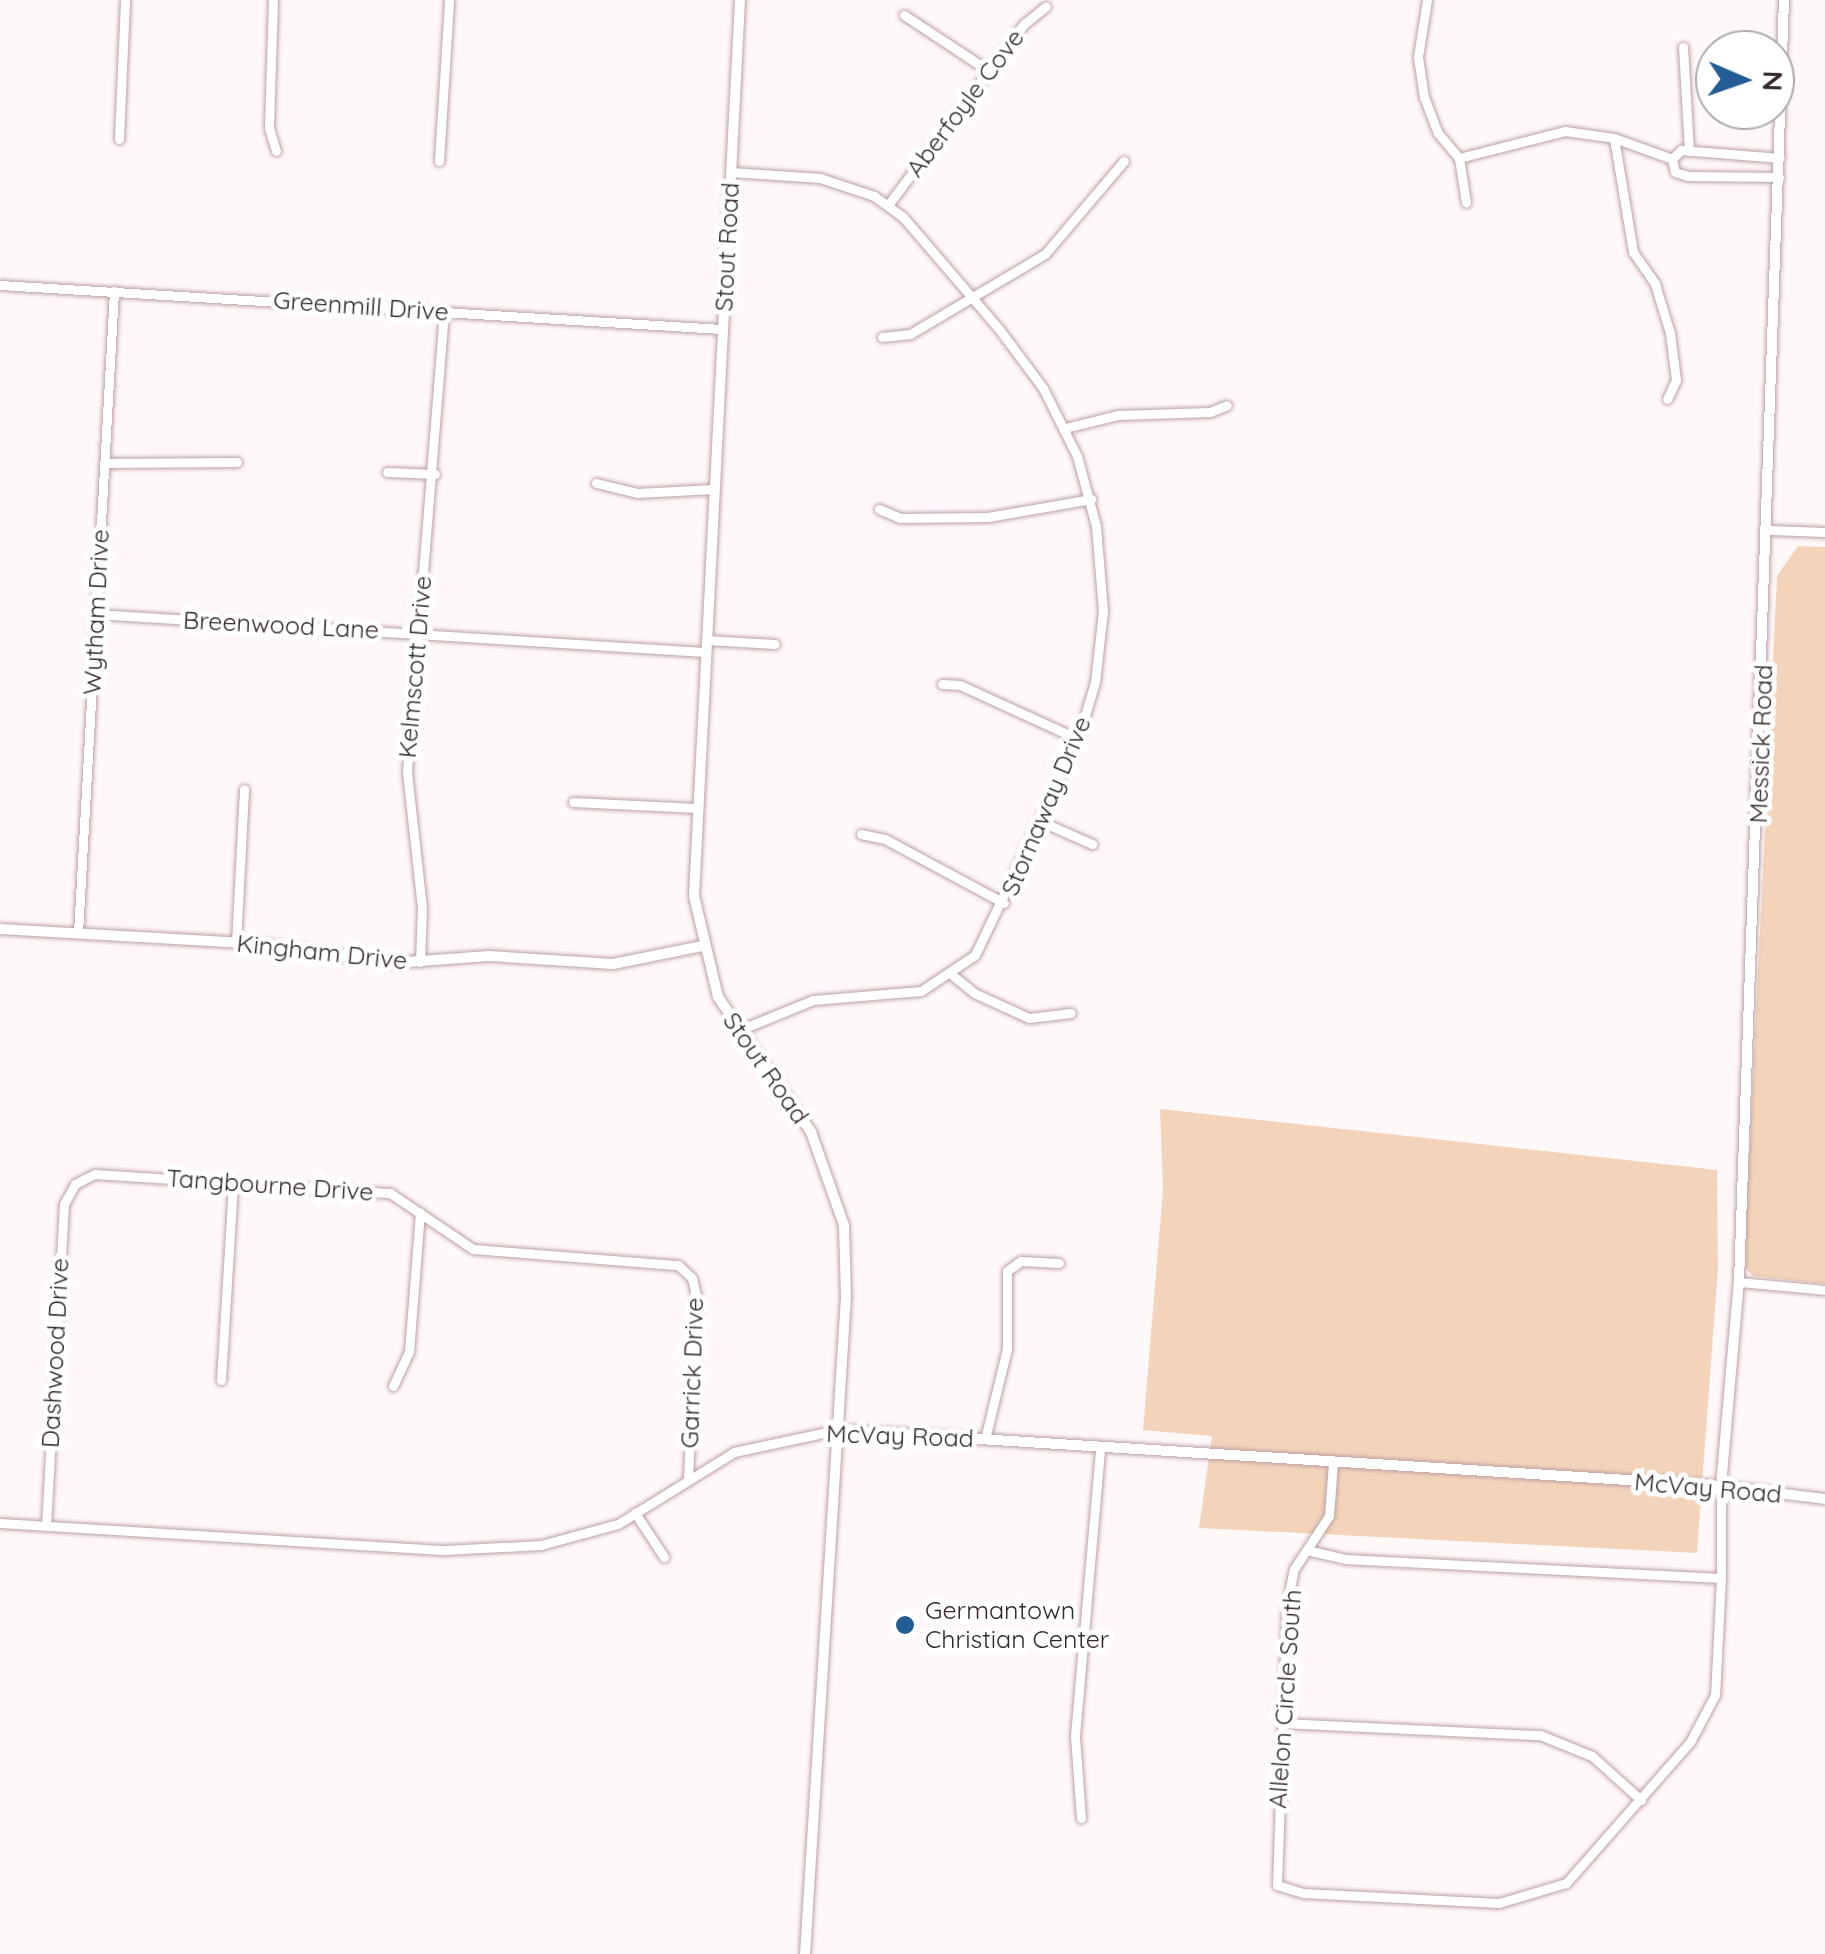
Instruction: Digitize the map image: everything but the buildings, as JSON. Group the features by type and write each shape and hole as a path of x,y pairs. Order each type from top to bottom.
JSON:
{"street":[{"path":"119,138 126,0"},
{"path":"274,0 269,128 276,152"},
{"path":"439,162 449,0"},
{"name":"Stout Road","path":"740,0 694,884 702,946 737,1031 811,1132 839,1202 847,1273 805,1954"},
{"path":"1428,0 1418,57 1424,97 1438,133 1458,158 1466,202"},
{"name":"Messick Road","path":"1721,1486 1739,1282 1770,530 1784,0"},
{"name":"Aberfoyle Cove","path":"888,205 989,71 1046,6"},
{"path":"904,15 989,71"},
{"path":"1683,47 1690,151"},
{"path":"1458,158 1543,132 1614,138 1672,160 1690,151 1780,158"},
{"path":"1614,138 1633,252 1654,284 1670,333 1676,371 1667,399"},
{"path":"1672,160 1675,172 1688,176 1779,177"},
{"path":"882,337 910,334 1066,237 1106,176 1124,161"},
{"name":"Stornaway Drive","path":"731,172 832,180 888,205 1019,353 1065,428 1091,499 1102,630 1078,739 984,943 952,975 902,996 813,1000 737,1031"},
{"name":"Greenmill Drive","path":"0,284 722,329"},
{"name":"Wytham Drive","path":"78,933 114,291"},
{"name":"Kelmscott Drive","path":"420,962 420,893 406,792 414,632 435,474 444,312"},
{"path":"1065,428 1107,416 1210,412 1227,405"},
{"path":"104,463 238,462"},
{"path":"386,472 435,474"},
{"path":"596,483 637,493 714,489"},
{"path":"879,509 900,518 988,517 1091,499"},
{"path":"1770,530 1825,532"},
{"name":"Breenwood Lane","path":"95,614 706,646 775,644"},
{"path":"942,684 960,684 1078,739"},
{"path":"236,943 244,789"},
{"path":"573,802 697,808"},
{"path":"1042,822 1092,844"},
{"path":"861,834 885,839 1004,904"},
{"name":"Kingham Drive","path":"0,929 236,943 341,959 420,962 489,956 613,964 702,946"},
{"path":"952,975 1019,1014 1051,1020 1072,1012"},
{"name":"Tangbourne Drive","path":"75,1184 95,1174 390,1193 476,1250 670,1263 687,1271"},
{"path":"220,1380 233,1183"},
{"name":"Dashwood Drive","path":"46,1526 63,1215 75,1184"},
{"path":"392,1386 409,1352 420,1212"},
{"path":"985,1440 1007,1349 1008,1271 1021,1260 1059,1262"},
{"name":"Garrick Drive","path":"687,1271 696,1298 688,1477"},
{"path":"1739,1282 1825,1290"},
{"name":"McVay Road","path":"0,1523 468,1550 568,1542 635,1513 688,1477 752,1446 836,1430 1721,1486 1825,1499"},
{"path":"1080,1818 1076,1736 1100,1448"},
{"name":"Allelon Circle South","path":"1334,1463 1329,1516 1311,1550 1294,1570 1287,1604 1277,1886 1303,1894 1499,1904 1566,1883 1642,1800"},
{"path":"1282,1723 1540,1735 1568,1741 1642,1800 1697,1732 1715,1695 1721,1486"},
{"path":"635,1513 664,1558"},
{"path":"1311,1550 1345,1559 1721,1578"}],"shaded area":[{"path":"1798,546 1825,547 1825,1284 1753,1276 1744,1266 1777,576"},
{"path":"1160,1109 1717,1170 1718,1267 1697,1553 1199,1528 1212,1436 1143,1430 1163,1190"}],"place":[{"name":"Germantown Christian Center","path":"905,1625"}]}
